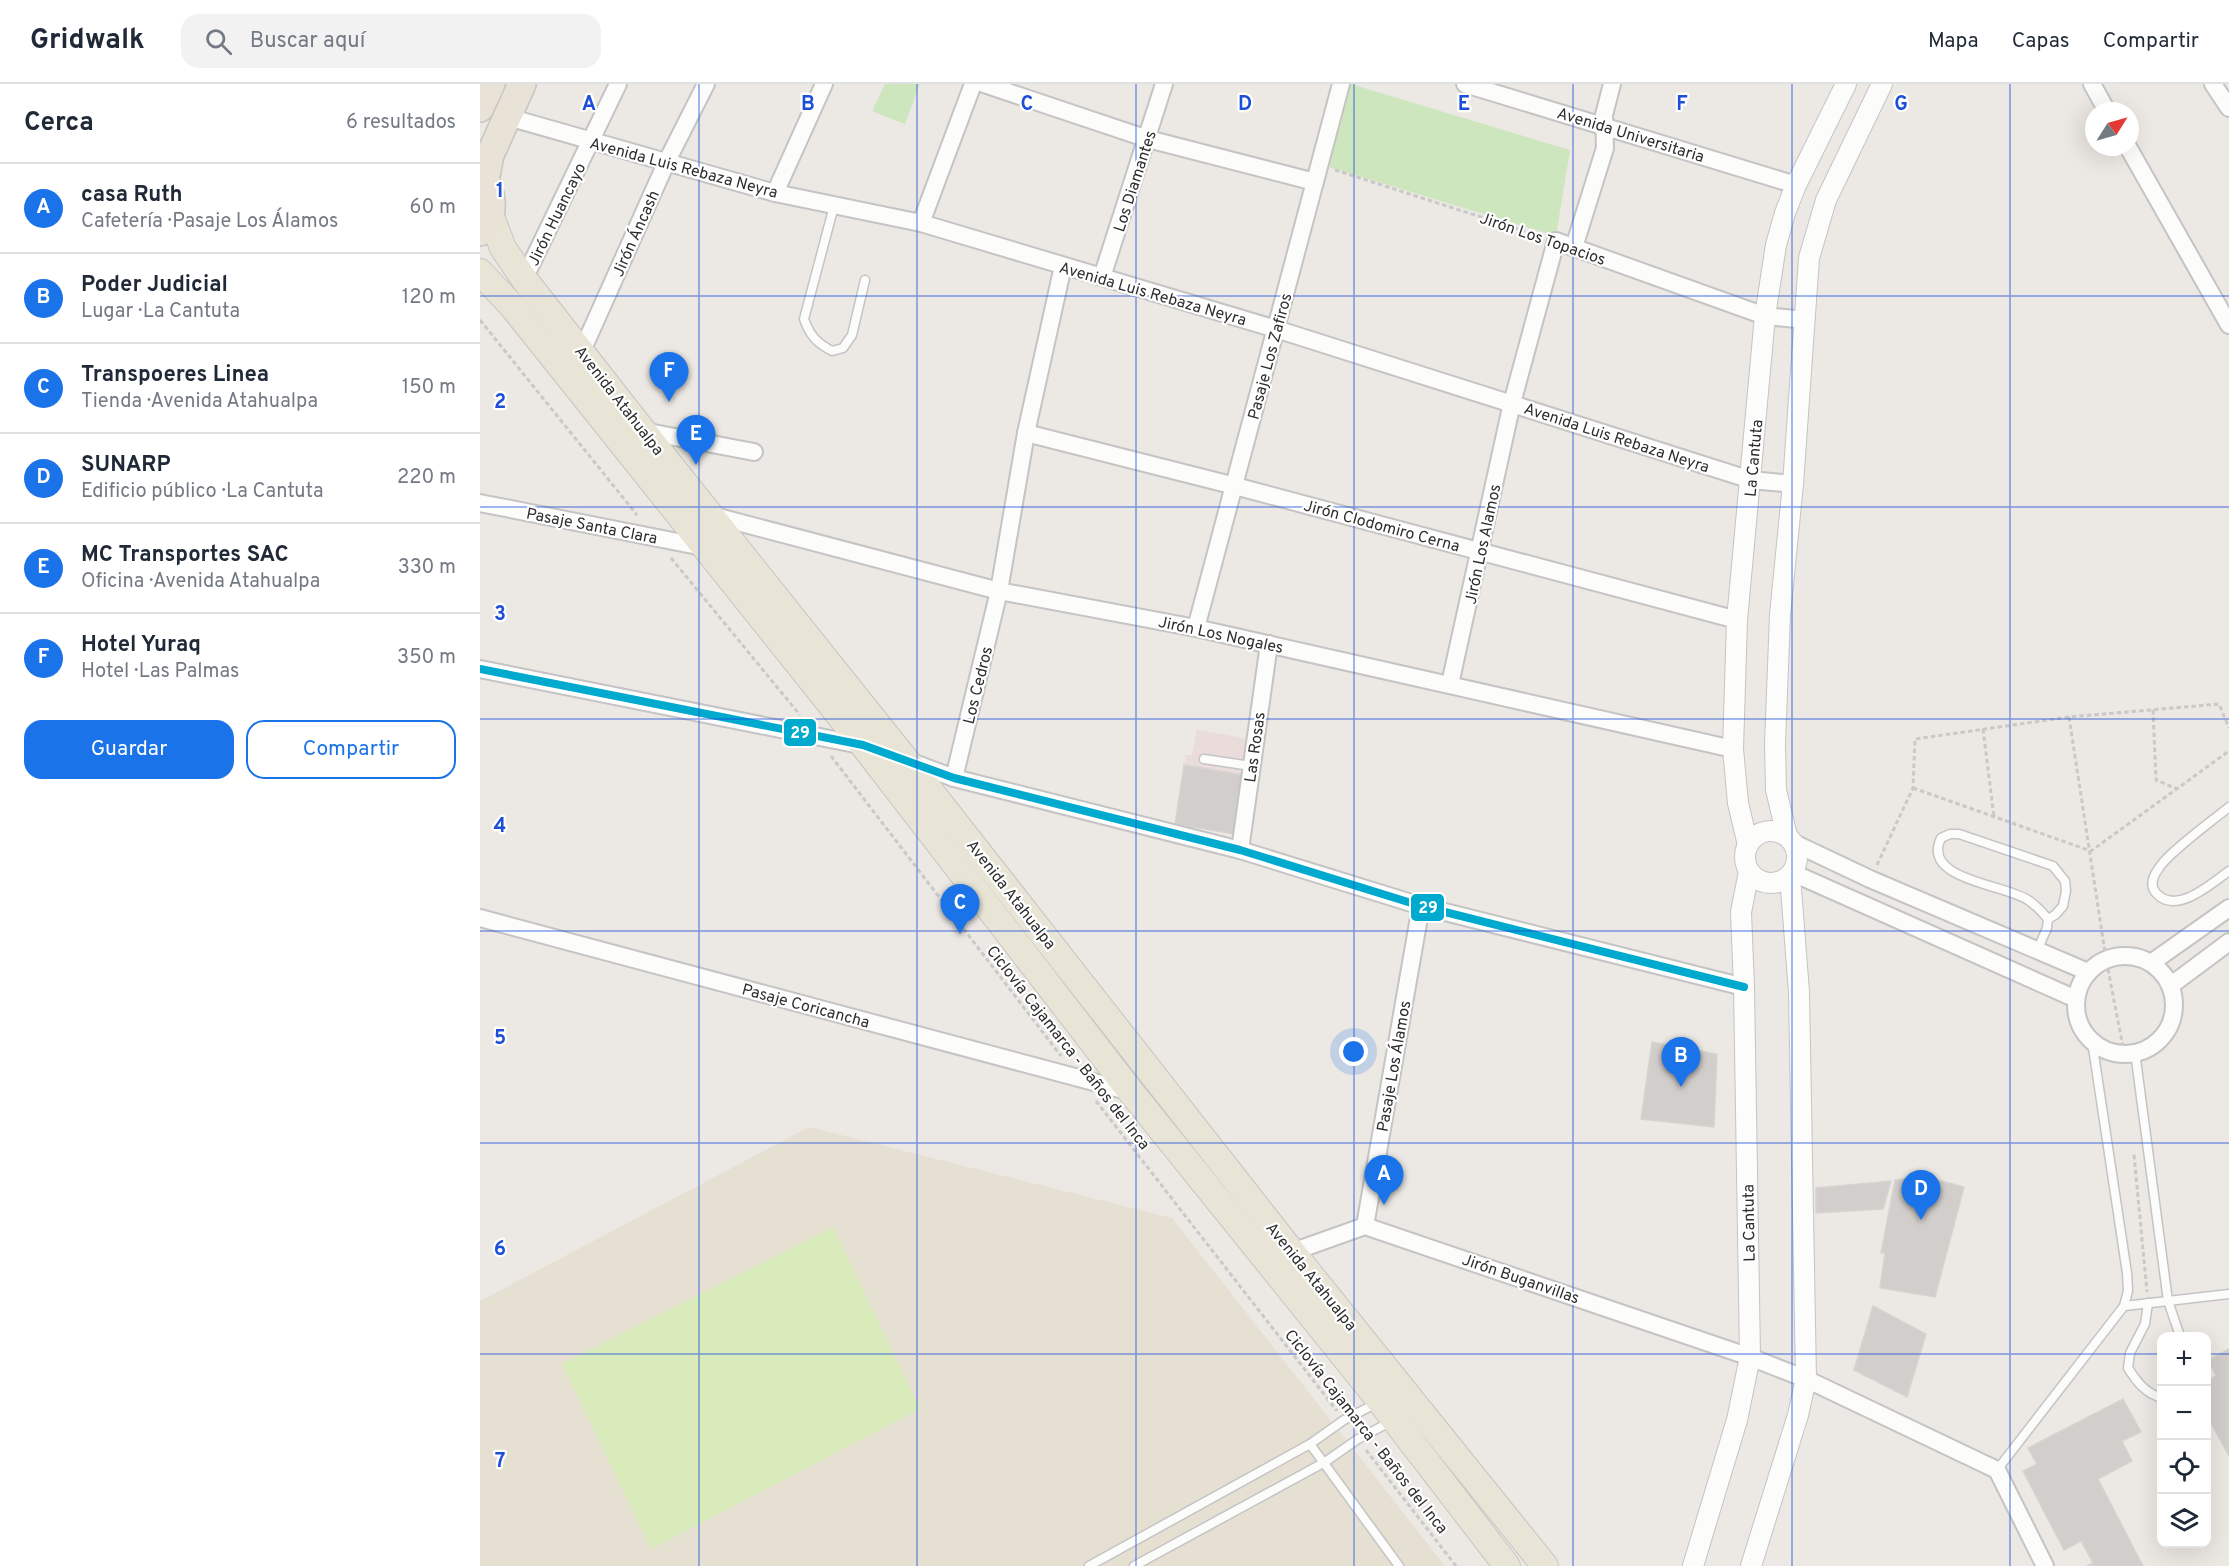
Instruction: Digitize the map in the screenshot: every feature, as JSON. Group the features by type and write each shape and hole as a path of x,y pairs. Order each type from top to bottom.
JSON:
{"highway":[{"path":"480,108 491,84"},
{"path":"485,223 492,203 483,178 489,155 522,84"}],"main road":[{"name":"Avenida Atahualpa","path":"485,223 524,279 643,431 906,760 1292,1252 1400,1405 1507,1566"},
{"name":"Avenida Atahualpa","path":"480,273 513,307 862,745 1131,1092 1400,1405 1545,1566"}],"street":[{"name":"Jirón Huancayo","path":"524,279 618,84"},
{"name":"Jirón Áncash","path":"582,351 667,161 706,84"},
{"path":"775,193 824,84"},
{"path":"921,224 973,84"},
{"path":"984,84 1148,139 1315,182"},
{"name":"Los Diamantes","path":"1102,278 1164,84"},
{"name":"Pasaje Los Zafiros","path":"1196,628 1341,84"},
{"name":"Avenida Universitaria","path":"1465,84 1796,185"},
{"path":"1574,247 1605,148 1604,115 1612,84"},
{"name":"La Cantuta","path":"1694,1566 1737,1420 1750,1357 1741,912 1749,872 1745,854 1748,845 1738,803 1732,749 1737,620 1765,316 1776,245 1785,213 1796,185 1846,84"},
{"path":"1751,1566 1798,1415 1806,1379 1800,992 1791,875 1798,855 1790,840 1776,790 1775,744 1780,615 1793,484 1809,258 1815,231 1826,200 1882,84"},
{"path":"2092,84 2102,102"},
{"path":"2213,84 2229,108"},
{"name":"Avenida Luis Rebaza Neyra","path":"508,117 775,193 921,224 1276,329 1751,480 1793,484"},
{"path":"2133,156 2229,325"},
{"name":"Jirón Los Topacios","path":"1556,241 1765,316 1805,320"},
{"name":"Jirón Los Alamos","path":"1450,684 1512,403 1556,241"},
{"name":"Los Cedros","path":"954,778 999,591 1026,433 1063,266"},
{"path":"643,431 754,452"},
{"name":"Jirón Clodomiro Cerna","path":"1026,433 1235,486 1737,620"},
{"name":"Pasaje Santa Clara","path":"480,503 703,547"},
{"name":"Jirón Los Nogales","path":"711,515 999,591 1196,628 1732,749"},
{"name":"Las Rosas","path":"1240,850 1269,644"},
{"path":"480,669 862,745 954,778 1240,850 1421,906 1744,987"},
{"path":"1748,845 1761,833 1778,832 1870,879 2088,972"},
{"path":"1749,872 1764,883 1773,884 1782,882 1791,875"},
{"path":"1791,875 2076,999"},
{"name":"Pasaje Los Álamos","path":"1365,1226 1421,906"},
{"path":"2151,963 2229,908"},
{"name":"Pasaje Coricancha","path":"480,918 1131,1092"},
{"path":"2170,986 2229,942"},
{"path":"2129,956 2151,963 2165,977 2170,986 2174,1005 2170,1024 2156,1042 2130,1053 2102,1047 2092,1041 2079,1022 2076,999 2078,989 2088,972 2106,959 2129,956"},
{"path":"1292,1252 1365,1226"},
{"name":"Jirón Buganvillas","path":"1365,1226 1750,1357 1806,1379 1997,1470"},
{"path":"1997,1470 2045,1566"}],"lane":[{"path":"834,206 804,319 808,333 817,343 832,351 843,348 852,334 865,280"},
{"path":"1204,759 1251,766"},
{"path":"2229,807 2162,863 2152,880 2153,890 2160,897 2181,900 2195,896 2229,871"},
{"path":"2037,951 2048,920 2063,906 2065,881 2054,866 1959,834 1950,834 1941,838 1937,846 1937,855 1942,865 1953,873 2028,900 2048,920"},
{"path":"1997,1470 2124,1306 2128,1291 2092,1041"},
{"path":"2130,1053 2168,1301 2179,1332"},
{"path":"2124,1306 2229,1294"},
{"path":"2148,1303 2145,1324 2130,1353 2128,1368 2139,1384 2157,1397"},
{"path":"1089,1566 1310,1444 1344,1420 1400,1405"},
{"path":"1134,1566 1325,1462 1400,1405"},
{"path":"1310,1444 1399,1566"}],"path":[{"name":"Jirón Los Topacios","path":"1320,165 1556,241"},
{"name":"Ciclovía Cajamarca - Baños del Inca","path":"480,320 816,736 1344,1420"},
{"path":"1870,879 1913,788 1915,739 2069,717 2219,704 2229,728"},
{"path":"2153,710 2156,780 2177,789"},
{"path":"2069,717 2106,959 2130,1053"},
{"path":"1983,729 1994,817"},
{"path":"2091,851 2229,751"},
{"path":"1913,788 2091,851"},
{"path":"2133,1148 2148,1303"},
{"name":"Ciclovía Cajamarca - Baños del Inca","path":"1358,1439 1456,1566"}],"shaded area":[{"path":"1197,730 1249,739 1234,834 1175,824 1186,755 1192,755"},
{"path":"809,1127 1172,1218 1445,1566 480,1566 480,1301"}],"green space":[{"path":"885,84 920,84 905,124 872,111"},
{"path":"1351,84 1570,150 1556,236 1329,167"},
{"path":"833,1227 920,1409 651,1549 562,1364"}],"building":[{"path":"1184,765 1243,775 1234,834 1175,824"},
{"path":"1652,1042 1717,1054 1714,1127 1641,1119"},
{"path":"1926,1177 1964,1187 1935,1297 1880,1288 1885,1253 1881,1253 1895,1180"},
{"path":"1891,1181 1883,1209 1816,1213 1816,1188"},
{"path":"1873,1306 1926,1334 1907,1397 1854,1370"},
{"path":"2229,1349 2229,1456 2211,1423 2211,1378 2216,1376 2211,1366 2211,1358"},
{"path":"2123,1399 2141,1432 2122,1441 2132,1461 2098,1479 2143,1566 2087,1566 2093,1563 2081,1541 2064,1550 2023,1471 2037,1464 2028,1448"}],"transit line":[{"name":"29","path":"480,669 863,745 954,778 1240,850 1421,906 1744,987"}],"place":[{"name":"Hotel Yuraq","path":"669,402"},
{"name":"MC Transportes SAC","path":"696,465"},
{"name":"Transpoeres Linea","path":"960,934"},
{"name":"Poder Judicial","path":"1681,1087"},
{"name":"casa Ruth","path":"1384,1205"},
{"name":"SUNARP","path":"1921,1220"}]}
